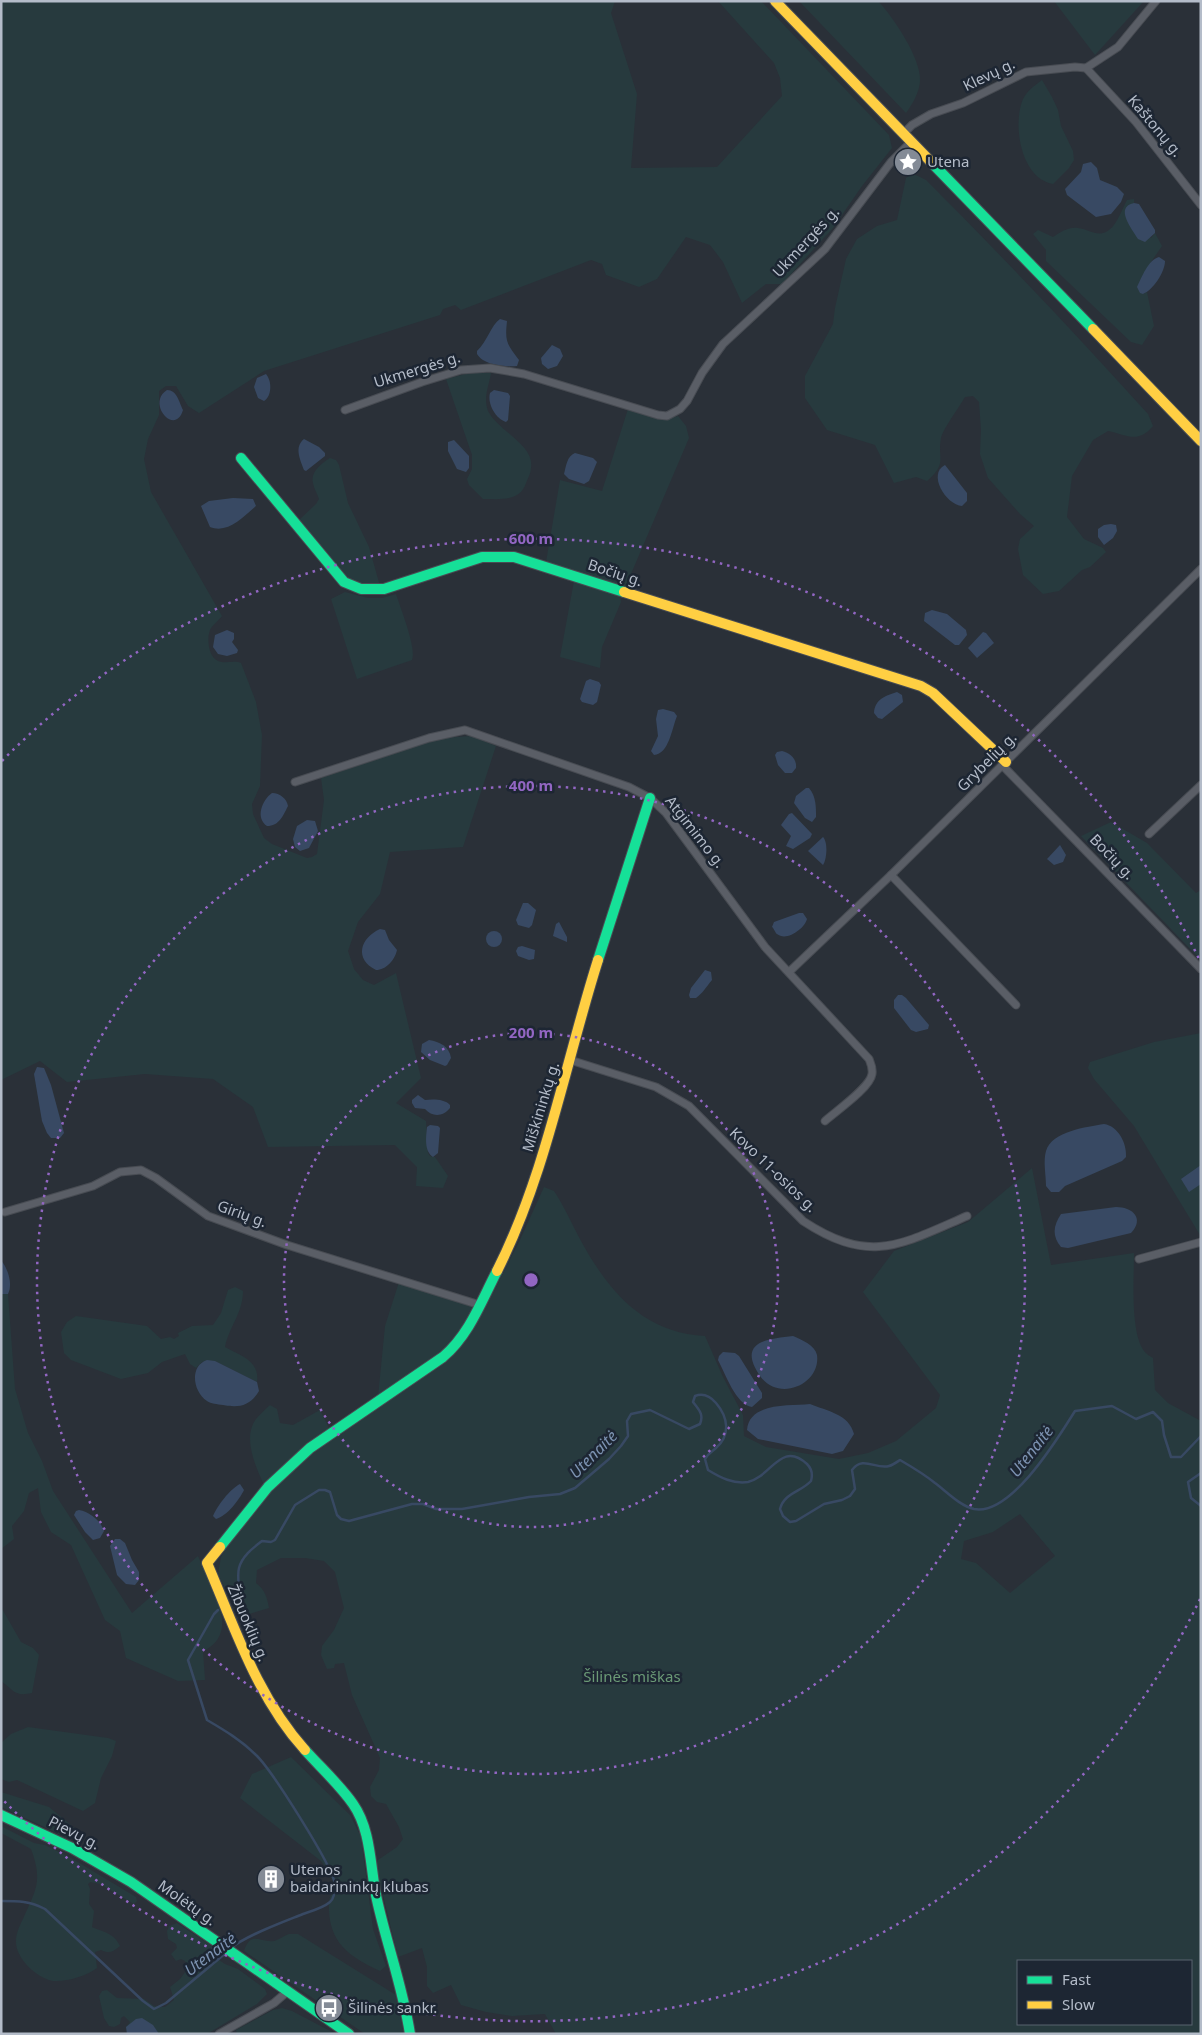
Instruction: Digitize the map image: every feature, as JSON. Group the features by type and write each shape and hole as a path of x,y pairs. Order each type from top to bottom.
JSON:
{"main road":[{"path":"775,1 1201,441"},
{"name":"Bočių g.","path":"241,458 344,582 360,590 379,591 391,588 482,557 514,557 920,686 933,694 1004,764"},
{"name":"Miškininkų g.","path":"480,1305 522,1217 594,974 650,798"},
{"name":"Žibuoklių g.","path":"410,2034 407,2012 377,1900 366,1835 361,1820 354,1805 291,1735 262,1691 207,1563 268,1487 310,1448 397,1390 457,1345 480,1305"},
{"name":"Pievų g.","path":"1,1815 72,1848 132,1882"},
{"name":"Molėtų g.","path":"132,1882 349,2034"}],"street":[{"path":"1086,68 1118,47 1156,1"},
{"name":"Klevų g.","path":"903,134 912,125 931,114 963,102 1026,72 1075,67 1086,68"},
{"name":"Kaštonų g.","path":"1086,68 1136,122 1201,204"},
{"name":"Ukmergės g.","path":"345,410 430,379 461,370 483,368 524,374 658,416 674,414 687,401 702,372 724,344 825,248 891,162 911,142"},
{"name":"Grybelių g.","path":"789,972 891,875 1201,569"},
{"name":"Atgimimo g.","path":"295,782 430,738 465,730 629,787 650,798 666,814 765,947 868,1059 872,1066 872,1075 868,1084 825,1121"},
{"name":"Bočių g.","path":"1004,764 1201,969"},
{"path":"1149,834 1201,785"},
{"path":"891,875 1016,1005"},
{"name":"Kovo 11-osios g.","path":"570,1060 656,1087 689,1106 803,1221 818,1231 862,1247 897,1245 967,1216"},
{"name":"Girių g.","path":"5,1212 92,1186 120,1172 141,1170 156,1178 208,1216 287,1245 480,1305"},
{"path":"1139,1259 1201,1242"},
{"path":"219,2034 274,2003 288,1991"}],"green space":[{"path":"1,1 615,1 611,13 637,94 631,168 717,167 782,96 780,78 774,63 718,1 761,1 889,135 892,148 862,186 833,228 782,284 766,284 742,303 723,262 710,245 686,237 657,279 639,287 606,275 602,264 591,260 461,310 455,305 443,309 440,315 264,371 199,413 188,406 176,386 166,386 159,391 159,415 148,439 144,459 151,492 222,616 209,632 209,646 212,655 221,662 241,663 256,702 262,735 260,786 252,804 253,814 264,838 272,844 307,858 312,857 317,854 324,800 321,778 441,738 472,736 496,746 463,847 390,852 380,894 358,922 348,951 354,969 363,980 374,985 396,973 421,1078 396,1103 426,1121 428,1153 430,1156 435,1157 448,1176 443,1188 416,1186 417,1167 395,1145 268,1147 253,1107 213,1079 145,1074 67,1082 40,1061 1,1080"},
{"path":"799,1 878,1 905,38 919,72 918,90 906,113"},
{"path":"1054,1 1144,1 1095,55"},
{"path":"1042,80 1058,110 1061,126 1073,151 1074,160 1069,168 1053,184 1042,180 1033,172 1027,162 1019,136 1020,110 1023,99"},
{"path":"912,174 926,180 1011,266 1148,414 1153,426 1148,432 1137,437 1108,431 1093,440 1072,476 1067,517 1084,539 1103,548 1106,552 1059,591 1043,594 1023,575 1018,549 1020,539 1034,526 1020,514 988,478 980,454 979,402 973,396 965,397 942,434 940,465 933,475 927,481 916,477 894,483 875,445 827,430 805,398 805,376 833,324 846,259 857,239 877,226 897,220 906,178"},
{"path":"1134,199 1134,203 1126,207 1151,238 1155,233 1162,246 1151,262 1143,294 1147,292 1154,326 1142,345 1131,342 1046,261 1046,250 1033,234 1038,230 1053,237 1065,230 1078,228 1101,234 1114,225 1127,200"},
{"path":"474,372 491,373 486,396 488,411 499,425 522,445 531,460 530,472 523,489 519,494 509,498 483,499 469,485 467,479 472,469 472,455 446,379"},
{"path":"628,409 659,418 678,416 686,426 689,438 625,588 546,562 560,480 602,491"},
{"path":"330,458 336,460 339,465 348,503 369,547 380,586 364,585 348,579 298,521 319,499 313,485 313,475 320,465"},
{"path":"574,581 620,595 621,602 602,647 600,668 560,657"},
{"path":"345,592 368,598 382,598 396,594 410,638 412,660 357,679 331,599"},
{"path":"1111,822 1147,843 1196,893 1201,890 1201,960 1081,836"},
{"path":"1201,1033 1200,1235 1134,1126 1094,1079 1088,1068 1090,1062 1154,1042"},
{"name":"Šilinės miškas","path":"1032,1168 1051,1265 1134,1253 1135,1318 1144,1351 1153,1358 1155,1390 1168,1403 1201,1421 1201,2034 556,2034 545,2014 512,2016 486,2012 461,2005 451,1985 433,1993 427,1986 427,1967 422,1948 398,1957 375,1862 397,1847 403,1839 399,1827 386,1804 377,1802 371,1796 370,1787 379,1770 380,1758 352,1695 344,1663 335,1664 334,1668 327,1669 321,1655 322,1646 334,1630 344,1608 335,1572 324,1561 305,1558 281,1558 257,1570 256,1583 262,1588 269,1608 239,1617 218,1574 221,1557 264,1485 254,1461 250,1443 252,1427 256,1419 270,1405 277,1409 280,1423 293,1425 320,1410 334,1438 377,1407 385,1326 399,1282 484,1310 519,1242 544,1187 554,1191 592,1260 616,1293 646,1318 664,1327 683,1333 705,1336 723,1377 743,1415 744,1436 766,1447 839,1459 868,1453 896,1441 936,1408 940,1395 863,1292 894,1251 968,1222","holes":["1020,1514 1055,1556 1010,1593 976,1563 961,1559 964,1541 993,1532"]},
{"path":"235,1287 243,1291 241,1306 225,1347 243,1356 252,1364 256,1369 257,1382 215,1361 202,1362 196,1368 190,1364 185,1354 162,1362 148,1373 121,1379 71,1360 64,1353 61,1332 67,1322 76,1316 147,1326 161,1339 170,1337 174,1339 179,1336 178,1333 192,1326 213,1325 221,1313 228,1290"},
{"path":"1,1294 8,1294 15,1389 28,1433 42,1461 53,1491 132,1613 198,1556 220,1607 222,1620 221,1632 215,1643 203,1651 205,1680 178,1681 126,1658 120,1631 105,1620 71,1545 51,1532 41,1512 38,1488 29,1493 24,1511 12,1526 14,1539 1,1549"},
{"path":"1,1607 21,1642 33,1648 39,1655 32,1693 18,1693 1,1681"},
{"path":"28,1727 108,1738 116,1741 112,1756 101,1778 95,1803 83,1811 17,1780 9,1782 1,1779 1,1743 11,1734"},
{"path":"291,1757 350,1815 361,1837 373,1929 386,1966 380,1971 349,1953 336,1937 331,1927 329,1915 329,1901 333,1882 321,1861 240,1798 252,1774"},
{"path":"1,1792 49,1807 78,1831 75,1839 66,1837 1,1807"},
{"path":"1,1826 34,1843 45,1845 71,1858 136,1897 137,1901 134,1904 100,1884 90,1882 88,1884 90,1889 89,1904 94,1911 92,1927 115,1938 120,1946 111,1952 101,1950 95,1952 97,1968 76,1978 53,1981 40,1976 23,1960 19,1954 16,1938 19,1926 34,1893 37,1869 31,1849 1,1833"},
{"path":"177,1923 215,1948 216,1958 238,1969 265,1989 267,1994 257,2004 207,2034 127,2034 126,2027 130,2022 124,2016 121,2018 120,2024 114,2027 109,2026 104,2018 99,1996 102,1991 107,1990 117,1998 144,1999 154,2006 165,2007 174,2000 170,1987 180,1979 188,1968 185,1961 181,1959 176,1961 171,1954 177,1948 176,1944 168,1939 167,1931 169,1926"},
{"path":"289,1934 298,1934 396,1995 404,2034 365,2034 244,1951 253,1939 274,1941"},
{"path":"282,2008 292,2011 336,2034 237,2034 236,2030 273,2010"}],"water":[{"path":"1091,162 1097,168 1100,180 1117,187 1124,194 1121,202 1111,214 1096,217 1067,195 1065,189 1081,172 1083,164"},
{"path":"1139,204 1155,230 1155,233 1145,242 1138,239 1126,219 1125,209 1128,205"},
{"path":"1159,257 1165,261 1161,275 1151,289 1143,294 1140,293 1137,287 1143,274 1149,265"},
{"path":"500,319 507,321 506,338 519,360 517,366 501,366 489,363 477,354 477,351 494,325"},
{"path":"552,345 560,349 563,356 557,366 548,369 542,364 541,358"},
{"path":"266,374 270,388 269,396 264,401 258,398 254,387 257,378"},
{"path":"167,390 175,394 183,410 179,417 174,420 164,415 161,409 161,396"},
{"path":"494,390 508,393 510,396 508,420 506,422 499,418 491,406 489,397 490,393"},
{"path":"304,439 319,447 325,453 325,456 306,471 304,470 299,453 299,446"},
{"path":"454,440 469,456 469,468 466,472 457,469 448,451 448,442"},
{"path":"575,453 593,458 597,462 589,481 584,484 569,479 564,474 569,459"},
{"path":"945,465 967,493 967,501 962,506 956,504 945,495 938,482 940,469"},
{"path":"233,498 253,499 256,506 229,526 217,529 210,527 201,506 209,501"},
{"path":"1104,525 1116,525 1117,531 1113,538 1104,545 1098,537 1098,529"},
{"path":"932,610 947,614 966,630 967,635 959,645 955,645 924,621 925,613"},
{"path":"227,630 234,633 232,642 238,650 237,653 227,656 218,654 213,647 215,635"},
{"path":"983,632 994,643 977,658 968,648"},
{"path":"590,679 599,682 601,685 597,702 593,705 582,702 580,699 586,681"},
{"path":"897,692 902,695 903,702 882,719 878,718 874,713 876,704 885,697"},
{"path":"663,709 674,712 677,716 667,745 659,754 654,755 651,751 658,736 656,719 658,710"},
{"path":"777,752 788,753 794,759 796,768 792,773 785,773 778,765 775,755"},
{"path":"806,788 809,788 813,794 815,802 816,817 812,822 805,818 794,803 796,796"},
{"path":"272,793 283,797 288,806 278,822 267,826 261,818 261,809 265,800"},
{"path":"792,813 812,834 810,838 793,849 786,846 791,836 781,825 789,814"},
{"path":"307,820 315,821 318,831 309,848 300,851 295,847 293,839 297,826"},
{"path":"823,837 826,843 826,851 823,865 808,851"},
{"path":"1060,845 1066,855 1063,862 1054,865 1047,859"},
{"path":"523,903 528,903 536,910 532,925 529,928 518,925 516,920"},
{"path":"803,913 807,919 806,923 795,933 781,936 772,927 774,922"},
{"path":"559,922 567,937 567,942 553,936 556,924"},
{"path":"380,929 385,930 389,940 397,950 390,964 380,970 376,970 365,960 362,955 362,949 368,938"},
{"path":"494,931 500,933 502,939 500,945 494,947 488,945 486,939 488,933"},
{"path":"522,946 535,950 534,959 529,960 518,956 516,951 518,947"},
{"path":"705,970 711,972 712,980 696,998 690,998 691,988"},
{"path":"898,995 906,998 929,1025 928,1029 916,1032 911,1030 894,1008 894,1000"},
{"path":"429,1040 440,1043 448,1050 451,1058 447,1065 445,1066 430,1060 421,1052 422,1044"},
{"path":"37,1067 44,1068 51,1085 64,1133 60,1138 51,1138 42,1121 34,1074"},
{"path":"418,1095 425,1100 445,1102 450,1105 450,1108 444,1113 434,1115 425,1109 415,1108 412,1100"},
{"path":"1104,1124 1109,1125 1121,1136 1125,1146 1126,1157 1122,1161 1065,1186 1059,1192 1051,1192 1046,1186 1045,1164 1046,1151 1050,1144 1063,1134 1071,1131"},
{"path":"430,1125 440,1128 438,1153 433,1157 428,1151 426,1144 427,1127"},
{"path":"1201,1165 1201,1184 1189,1192 1181,1179"},
{"path":"1116,1207 1127,1209 1135,1214 1137,1223 1131,1233 1068,1248 1061,1247 1058,1243 1055,1231 1056,1223 1061,1214"},
{"path":"1,1260 9,1277 10,1286 8,1294 1,1294"},
{"path":"793,1336 814,1348 817,1355 816,1365 806,1382 787,1389 777,1388 768,1384 760,1376 754,1365 753,1349 765,1341"},
{"path":"723,1352 735,1353 739,1356 762,1393 762,1398 752,1407 741,1401 728,1380 718,1360"},
{"path":"207,1360 215,1361 257,1382 259,1391 256,1396 248,1403 239,1406 214,1404 202,1397 196,1386 195,1373 201,1363"},
{"path":"810,1404 836,1414 851,1427 854,1434 843,1451 832,1454 758,1439 747,1430 749,1421 755,1414 763,1410 772,1407"},
{"path":"240,1484 244,1490 239,1498 228,1511 216,1519 213,1516 221,1503"},
{"path":"79,1510 98,1520 104,1531 100,1538 93,1540 85,1532 74,1515"},
{"path":"115,1539 120,1539 125,1543 139,1572 139,1580 135,1585 126,1584 117,1575 110,1546"},
{"path":"142,2018 153,2025 159,2034 127,2034 126,2027 136,2019"}],"waterway":[{"name":"Utenaitė","path":"234,1603 239,1590 238,1572 245,1556 262,1541 271,1542 275,1540 295,1505 319,1490 330,1492 337,1515 341,1519 349,1521 412,1504 423,1504 436,1509 462,1509 529,1497 560,1494 575,1488 609,1459 621,1446 628,1436 627,1421 631,1414 650,1410 689,1429 700,1424 701,1415 693,1402 695,1396 698,1395 706,1396 716,1403 723,1414 726,1426 726,1432 721,1443 705,1459 708,1470 727,1480 748,1482 756,1479 776,1462 790,1456 798,1458 809,1466 812,1472 811,1481 785,1499 780,1509 783,1516 790,1522 796,1521 824,1504 850,1496 855,1489 852,1470 856,1466 865,1463 884,1467 900,1460 927,1477 964,1505 974,1509 988,1508 1003,1500 1032,1473 1075,1411 1112,1406 1136,1419 1153,1412 1162,1421 1171,1457 1181,1457 1201,1436"},
{"name":"Utenaitė","path":"1201,1473 1188,1482 1191,1498 1201,1506"},
{"name":"Utenaitė","path":"218,1610 188,1660 207,1720 244,1745 264,1764 313,1839 324,1858 335,1884 333,1898 327,1904 256,1934 231,1948"},
{"name":"Utenaitė","path":"1,1901 24,1902 45,1909 143,2001 154,2009 166,2003 227,1952"}],"traffic: fast":[{"path":"931,162 1093,329"},
{"path":"241,458 344,582 361,589 384,589 482,557 514,557 624,592"},
{"path":"598,960 650,798"},
{"path":"220,1547 268,1487 310,1448 443,1357 460,1339 474,1317 497,1271"},
{"path":"305,1750 348,1797 364,1826 377,1900 410,2034"},
{"path":"1,1815 72,1848 131,1882 349,2034"}],"traffic: slow":[{"path":"775,1 931,162"},
{"path":"1093,329 1201,441"},
{"path":"624,592 921,686 933,693 1006,762"},
{"path":"497,1271 514,1234 542,1157 598,960"},
{"path":"220,1547 207,1563 248,1661 273,1708 305,1750"}],"place":[{"name":"Utena","path":"908,162"},
{"name":"Utenos baidarininkų klubas","path":"271,1879"},
{"name":"Šilinės sankr.","path":"329,2008"}]}
